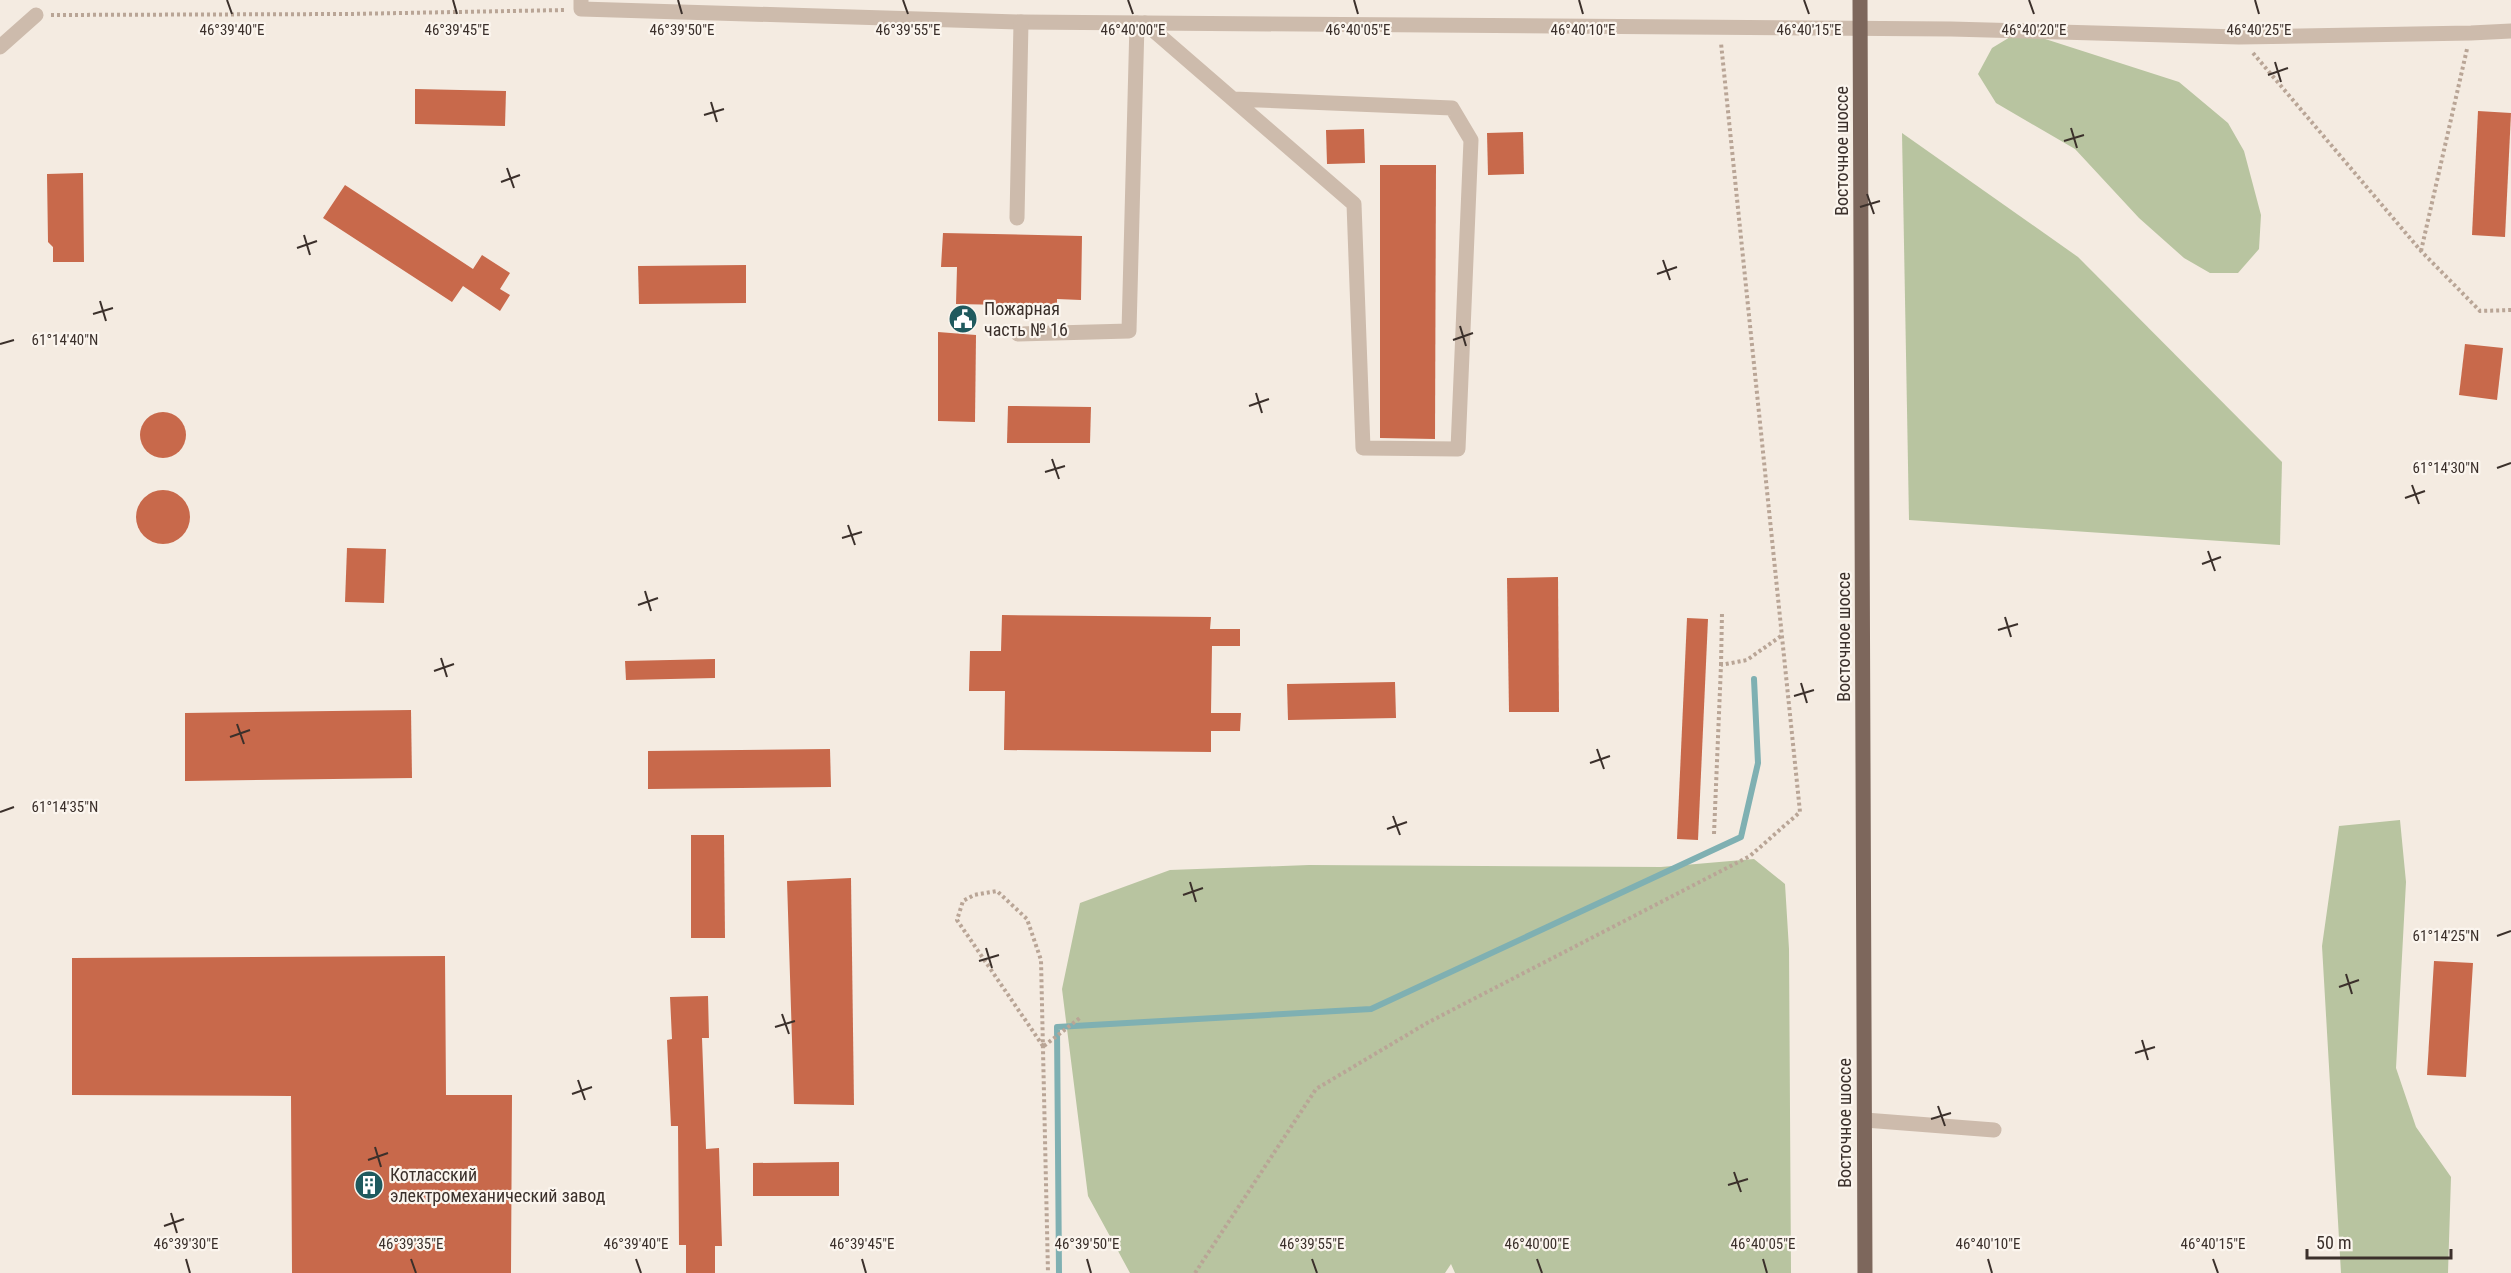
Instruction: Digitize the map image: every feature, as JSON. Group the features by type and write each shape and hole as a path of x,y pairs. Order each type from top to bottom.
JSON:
{"main road":[{"name":"Восточное шоссе","path":"1860,0 1865,1273"}],"street":[{"path":"581,5 1021,22 1860,28 2239,37 2511,31"},
{"path":"0,47 36,15"},
{"path":"1017,218 1021,22"},
{"path":"1141,23 1354,204 1363,448 1458,449 1471,140 1452,108 1233,99"},
{"path":"1018,334 1129,330 1141,23"},
{"path":"1865,1120 1994,1130"}],"path":[{"path":"36,15 348,14 581,5"},
{"path":"1195,1273 1317,1089 1427,1023 1750,856 1800,812 1719,27"},
{"path":"2421,251 2471,33"},
{"path":"2239,37 2421,251 2480,311 2511,310"},
{"path":"1714,834 1722,613"},
{"path":"1721,665 1747,660 1782,636"},
{"path":"1043,1046 957,920 963,901 974,895 997,891 1026,919 1041,960 1043,1046 1048,1273"},
{"path":"1043,1046 1081,1017"}],"green space":[{"path":"2020,31 2179,82 2228,123 2244,151 2261,215 2259,249 2238,273 2210,273 2184,258 2139,218 2075,149 1996,103 1978,74 1992,48"},
{"path":"1902,133 2078,257 2282,462 2280,545 1909,520"},
{"path":"2400,820 2406,882 2396,1068 2416,1127 2451,1177 2448,1273 2341,1273 2322,946 2339,826"},
{"path":"1754,859 1785,884 1789,949 1791,1273 1455,1273 1451,1264 1445,1273 1130,1273 1088,1196 1062,989 1080,903 1170,870 1309,865 1661,867"}],"building":[{"path":"415,89 506,91 505,126 415,124"},
{"path":"2478,111 2511,113 2505,237 2472,235"},
{"path":"1364,129 1365,163 1327,164 1326,130"},
{"path":"1523,132 1524,174 1488,175 1487,133"},
{"path":"1380,165 1436,165 1435,439 1380,438"},
{"path":"83,173 84,262 53,262 53,247 48,242 47,174"},
{"path":"345,185 473,269 482,255 510,273 500,289 510,295 500,311 463,286 452,302 323,218"},
{"name":"Пожарная часть № 16","path":"943,233 1082,236 1081,300 1057,299 1057,306 956,304 957,267 941,267"},
{"path":"746,265 746,303 639,304 638,266"},
{"path":"938,332 976,335 975,422 938,421"},
{"path":"2465,344 2503,348 2497,400 2459,395"},
{"path":"1008,406 1091,407 1090,443 1007,443"},
{"path":"163,412 172,413 179,419 185,426 185,444 179,451 172,457 163,458 154,457 147,451 141,444 140,435 141,426 147,419 154,413"},
{"path":"163,490 173,492 182,498 188,507 190,517 188,527 182,536 173,542 163,544 153,542 144,536 138,527 136,517 138,507 144,498 153,492"},
{"path":"347,548 386,549 384,603 345,602"},
{"path":"1558,577 1559,712 1509,712 1507,578"},
{"path":"1002,615 1211,617 1210,629 1240,629 1240,646 1212,646 1211,713 1241,713 1240,731 1211,731 1211,752 1004,750 1005,691 969,691 970,651 1001,651"},
{"path":"1687,618 1708,619 1698,840 1677,839"},
{"path":"715,659 715,678 626,680 625,661"},
{"path":"1395,682 1396,718 1288,720 1287,684"},
{"path":"411,710 412,778 185,781 185,713"},
{"path":"830,749 831,787 648,789 648,751"},
{"path":"691,835 724,835 725,938 691,938"},
{"path":"851,878 854,1105 794,1104 787,881"},
{"name":"Котласский электромеханический завод","path":"445,956 446,1095 512,1095 511,1273 292,1273 291,1096 72,1095 72,958"},
{"path":"2434,961 2473,963 2466,1077 2427,1075"},
{"path":"708,996 709,1038 702,1038 706,1149 719,1148 722,1246 715,1246 715,1273 686,1273 686,1245 679,1245 678,1126 671,1126 667,1040 672,1039 670,997"},
{"path":"839,1162 839,1196 753,1196 753,1163"}],"waterway":[{"path":"1059,1273 1057,1027 1371,1009 1741,837 1758,763 1754,679"}],"place":[{"name":"Пожарная часть № 16","path":"963,319"},
{"name":"Котласский электромеханический завод","path":"369,1185"}]}
